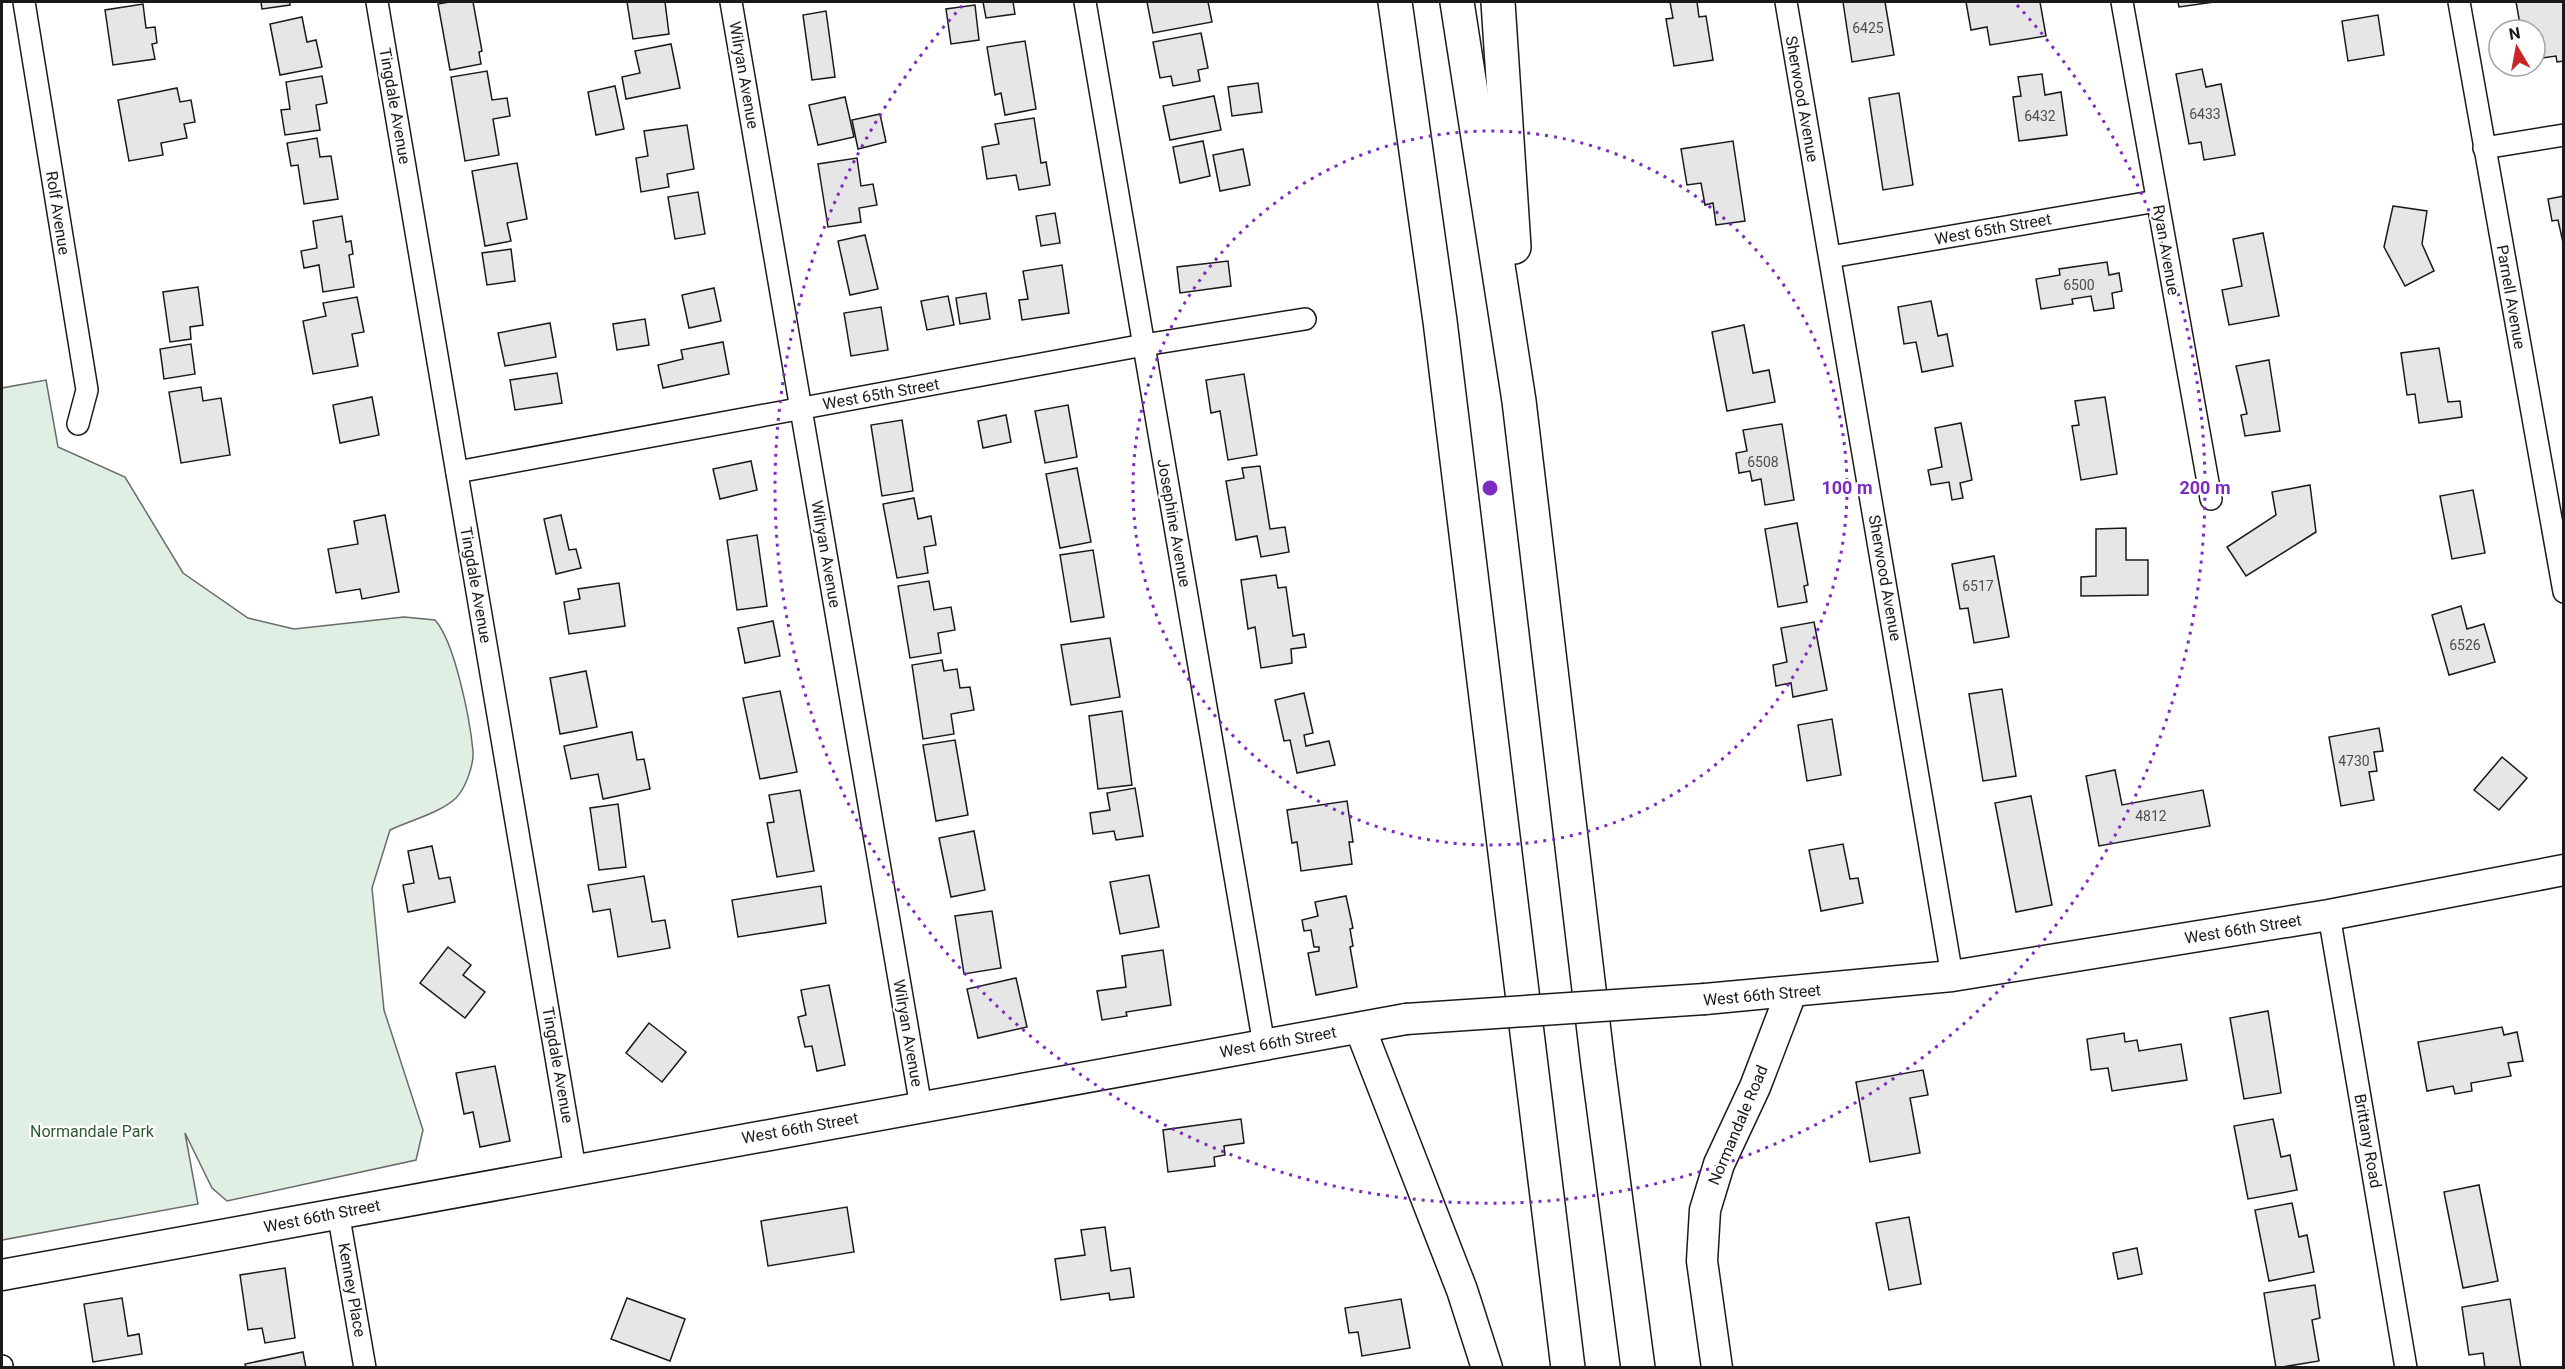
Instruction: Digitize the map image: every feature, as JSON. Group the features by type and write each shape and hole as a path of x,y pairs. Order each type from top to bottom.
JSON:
{"highway":[{"path":"1395,2 1440,321 1568,1368"},
{"path":"1456,2 1519,401 1598,1065 1638,1368"},
{"path":"1498,2 1512,202 1519,401"}],"street":[{"name":"Rolf Avenue","path":"24,2 87,390 78,424"},
{"name":"Tingdale Avenue","path":"377,2 575,1169"},
{"name":"Wilryan Avenue","path":"731,2 921,1107"},
{"name":"Josephine Avenue","path":"1085,2 1264,1044"},
{"name":"Sherwood Avenue","path":"1786,2 1952,976"},
{"name":"Ryan Avenue","path":"2122,2 2211,499"},
{"name":"Parnell Avenue","path":"2459,2 2564,592"},
{"path":"2484,148 2564,135"},
{"name":"West 65th Street","path":"1830,257 2157,201"},
{"name":"West 65th Street","path":"457,472 1144,345 1305,319"},
{"name":"West 66th Street","path":"2,1275 1406,1019 1791,993 1952,976 2329,915 2564,870"},
{"name":"Brittany Road","path":"2329,915 2406,1368"},
{"name":"Normandale Road","path":"1717,1368 1702,1261 1705,1210 1719,1164 1755,1088 1791,993"},
{"path":"1360,1028 1462,1290 1487,1368"},
{"name":"Kenney Place","path":"338,1212 365,1368"}],"green space":[{"name":"Normandale Park","path":"46,380 58,447 125,477 183,573 248,618 294,629 404,617 435,620 449,645 469,721 473,751 471,769 456,798 434,812 390,830 372,888 384,1010 423,1130 416,1160 227,1201 212,1188 185,1133 198,1204 2,1240 2,388"}],"building":[{"path":"261,2 290,2 290,5 262,9"},
{"path":"473,2 482,51 479,52 481,64 450,70 438,4"},
{"path":"627,2 665,2 669,34 633,39"},
{"path":"983,2 1013,2 1015,14 986,18"},
{"path":"1147,2 1208,2 1212,22 1153,33"},
{"path":"1670,2 1697,2 1699,17 1706,16 1713,60 1674,66 1666,19 1673,18"},
{"path":"1843,2 1885,2 1894,55 1852,62"},
{"path":"1966,2 2040,2 2046,36 1990,45 1987,27 1971,30"},
{"path":"2178,2 2214,2 2179,7"},
{"path":"2516,2 2564,2 2564,61 2557,62 2556,56 2547,57 2547,18 2519,18"},
{"path":"143,4 146,28 155,27 157,43 152,44 155,59 113,65 105,10"},
{"path":"975,5 979,40 951,44 946,9"},
{"path":"826,11 835,77 812,80 803,15"},
{"path":"2378,15 2384,55 2348,61 2342,21"},
{"path":"302,17 307,42 316,40 322,67 280,75 270,24"},
{"path":"1201,33 1208,68 1198,70 1200,81 1173,86 1171,76 1160,78 1153,42"},
{"path":"1025,41 1036,109 1005,115 1001,93 995,95 987,47"},
{"path":"671,44 680,88 626,99 622,77 640,73 635,51"},
{"path":"2202,69 2206,87 2221,84 2235,155 2204,160 2201,142 2189,144 2176,74"},
{"path":"487,71 492,100 507,98 510,116 493,119 499,155 465,161 451,77"},
{"path":"2042,74 2045,95 2061,92 2067,135 2019,141 2013,97 2021,96 2018,77"},
{"path":"322,76 327,103 316,105 320,130 285,135 281,110 290,109 286,82"},
{"path":"1258,83 1262,112 1232,116 1228,87"},
{"path":"615,86 624,129 596,135 588,92"},
{"path":"177,88 180,102 191,100 195,122 184,124 187,138 161,143 163,155 129,161 118,100"},
{"path":"1899,93 1913,185 1883,190 1869,98"},
{"path":"1214,96 1221,130 1170,140 1163,106"},
{"path":"845,97 854,137 818,145 809,105"},
{"path":"880,114 886,142 858,149 852,120"},
{"path":"1034,118 1041,163 1046,162 1050,185 1019,190 1016,175 987,179 982,147 999,144 995,124"},
{"path":"687,125 694,169 667,174 669,187 641,192 636,158 648,156 644,131"},
{"path":"317,138 320,157 331,156 338,199 304,204 298,165 291,166 287,143"},
{"path":"1203,141 1210,176 1180,183 1173,147"},
{"path":"1733,141 1745,221 1716,225 1713,203 1705,205 1701,183 1687,185 1681,149"},
{"path":"1243,149 1250,185 1220,191 1213,155"},
{"path":"857,158 861,186 873,184 877,205 859,208 861,222 828,227 818,164"},
{"path":"517,163 527,219 507,223 511,241 485,246 472,171"},
{"path":"698,192 705,234 675,239 668,197"},
{"path":"2564,196 2564,247 2558,220 2552,221 2548,199"},
{"path":"2393,206 2427,211 2422,244 2434,271 2405,286 2384,247"},
{"path":"1055,213 1060,243 1041,246 1036,216"},
{"path":"342,216 346,242 351,241 353,254 349,255 354,287 323,292 319,265 304,268 301,251 317,248 313,221"},
{"path":"2263,233 2279,316 2229,325 2222,290 2242,286 2233,239"},
{"path":"865,235 878,289 850,295 838,241"},
{"path":"511,249 515,281 487,285 482,253"},
{"path":"1228,261 1231,286 1180,293 1177,267"},
{"path":"2107,262 2109,275 2119,273 2122,291 2112,293 2114,308 2094,311 2091,296 2072,299 2073,304 2041,309 2036,279 2060,275 2059,269"},
{"path":"1062,265 1069,313 1022,320 1019,300 1028,299 1023,271"},
{"path":"198,287 203,325 190,327 191,339 170,342 163,292"},
{"path":"714,288 721,321 689,328 682,295"},
{"path":"986,293 990,319 960,324 956,298"},
{"path":"948,296 954,325 927,330 921,301"},
{"path":"357,297 364,332 352,334 358,366 313,374 303,321 326,316 323,303"},
{"path":"1931,301 1938,336 1947,334 1953,366 1922,372 1916,342 1904,344 1898,307"},
{"path":"881,307 888,350 851,356 844,313"},
{"path":"645,319 649,345 617,350 613,324"},
{"path":"550,323 556,357 505,366 498,333"},
{"path":"1744,325 1753,373 1769,370 1775,402 1727,411 1712,332"},
{"path":"723,342 729,374 663,388 658,365 683,359 681,350"},
{"path":"191,344 195,374 164,379 160,349"},
{"path":"2439,348 2448,402 2460,401 2462,417 2419,423 2415,394 2407,395 2401,353"},
{"path":"2269,360 2280,431 2245,436 2241,415 2247,414 2236,366"},
{"path":"557,373 562,403 515,410 510,380"},
{"path":"1244,374 1257,455 1228,460 1220,411 1211,413 1206,380"},
{"path":"201,387 203,401 221,398 230,455 181,463 169,392"},
{"path":"372,397 379,435 340,443 333,405"},
{"path":"2105,397 2117,474 2081,480 2072,426 2079,425 2075,401"},
{"path":"1068,405 1077,457 1045,463 1035,411"},
{"path":"1006,415 1011,442 983,448 978,421"},
{"path":"902,420 913,491 882,496 871,425"},
{"path":"1961,423 1972,480 1960,483 1963,498 1952,500 1949,482 1931,485 1928,470 1942,467 1935,428"},
{"path":"1782,424 1794,500 1765,505 1761,479 1752,481 1750,471 1739,473 1736,453 1747,451 1743,430"},
{"path":"751,461 757,490 720,499 713,469"},
{"path":"1260,466 1270,529 1285,527 1289,552 1261,557 1257,536 1236,540 1226,481 1244,478 1242,468"},
{"path":"1077,468 1091,542 1060,548 1046,474"},
{"path":"2310,485 2316,532 2246,576 2227,547 2276,515 2272,492"},
{"path":"2473,490 2485,553 2452,559 2440,496"},
{"path":"914,498 918,519 931,516 936,545 924,547 928,573 897,578 883,504"},
{"path":"385,515 399,592 362,599 360,589 336,593 328,549 358,544 354,521"},
{"path":"561,515 569,550 576,549 581,568 556,574 544,519"},
{"path":"1797,523 1808,585 1804,586 1807,602 1778,607 1765,529"},
{"path":"2126,528 2126,560 2148,560 2148,595 2081,596 2081,577 2096,576 2096,529"},
{"path":"757,535 767,606 737,610 727,540"},
{"path":"1093,550 1104,617 1071,622 1060,555"},
{"path":"1994,556 2009,637 1974,643 1968,608 1960,609 1952,564"},
{"path":"1276,575 1278,588 1286,587 1293,636 1304,634 1306,647 1291,649 1292,663 1261,668 1255,627 1248,629 1241,580"},
{"path":"929,581 934,610 951,607 955,630 938,633 941,653 910,658 898,586"},
{"path":"619,583 625,626 569,634 564,602 580,599 578,589"},
{"path":"2461,606 2467,629 2484,624 2495,662 2449,675 2432,615"},
{"path":"773,621 780,656 745,663 738,628"},
{"path":"1814,622 1827,690 1793,697 1791,683 1776,686 1773,665 1787,662 1781,628"},
{"path":"1110,638 1120,697 1071,705 1061,645"},
{"path":"942,660 944,671 957,669 960,688 970,687 974,710 951,714 954,734 923,739 912,665"},
{"path":"586,671 597,727 560,734 550,678"},
{"path":"2002,689 2016,776 1983,781 1969,694"},
{"path":"780,691 797,772 760,779 743,698"},
{"path":"1304,693 1313,733 1304,735 1306,746 1329,741 1335,765 1297,773 1290,740 1284,741 1275,700"},
{"path":"1122,711 1132,785 1098,789 1089,716"},
{"path":"1832,719 1841,775 1807,781 1798,725"},
{"path":"2379,728 2383,751 2374,752 2377,771 2369,772 2374,800 2341,806 2329,737"},
{"path":"632,732 637,760 644,759 650,789 603,799 598,774 571,779 564,746"},
{"path":"955,740 968,815 936,821 923,745"},
{"path":"2502,757 2527,778 2499,810 2474,790"},
{"path":"2115,770 2122,805 2203,790 2210,826 2099,846 2086,776"},
{"path":"1135,788 1143,836 1116,840 1114,831 1093,834 1090,813 1110,810 1107,793"},
{"path":"800,790 814,871 777,877 767,823 774,822 769,795"},
{"path":"2031,796 2052,905 2016,912 1995,803"},
{"path":"1347,801 1353,842 1349,842 1352,864 1301,871 1297,842 1292,843 1287,810"},
{"path":"618,804 626,867 599,870 590,808"},
{"path":"974,831 985,890 951,897 939,838"},
{"path":"1843,844 1850,879 1858,878 1863,903 1821,911 1809,850"},
{"path":"432,846 439,879 450,877 455,902 408,912 403,885 414,883 408,851"},
{"path":"1149,875 1159,927 1120,934 1110,882"},
{"path":"644,876 652,922 665,920 670,948 618,957 610,909 593,912 588,885"},
{"path":"821,886 826,923 738,937 732,900"},
{"path":"1346,896 1353,928 1350,929 1353,946 1350,947 1357,987 1316,995 1308,953 1319,951 1319,947 1314,947 1311,930 1304,931 1302,920 1318,916 1315,902"},
{"path":"992,911 1001,968 964,974 955,916"},
{"path":"448,947 471,965 463,975 485,992 465,1018 420,983"},
{"path":"1163,950 1171,1005 1126,1012 1127,1016 1102,1020 1097,991 1126,987 1122,956"},
{"path":"1016,978 1027,1027 978,1038 967,989"},
{"path":"829,985 845,1065 817,1071 812,1046 805,1047 798,1017 806,1015 801,990"},
{"path":"2268,1011 2281,1093 2244,1099 2230,1018"},
{"path":"649,1023 686,1052 662,1082 626,1053"},
{"path":"2502,1027 2504,1035 2517,1032 2523,1061 2508,1063 2511,1076 2471,1083 2472,1091 2455,1094 2453,1086 2427,1091 2418,1042"},
{"path":"2124,1033 2125,1042 2137,1040 2139,1051 2181,1044 2187,1080 2112,1091 2108,1068 2091,1070 2087,1039"},
{"path":"495,1066 510,1141 480,1147 473,1112 464,1114 456,1073"},
{"path":"1923,1070 1928,1095 1910,1098 1920,1153 1870,1162 1856,1082"},
{"path":"1241,1119 1244,1143 1224,1146 1225,1155 1214,1157 1215,1166 1168,1172 1163,1130"},
{"path":"2273,1119 2281,1157 2290,1155 2297,1190 2248,1199 2234,1126"},
{"path":"2479,1185 2498,1281 2463,1288 2444,1192"},
{"path":"2292,1203 2299,1237 2307,1235 2314,1272 2269,1281 2255,1210"},
{"path":"847,1207 854,1252 768,1266 761,1221"},
{"path":"1909,1217 1921,1284 1889,1290 1876,1223"},
{"path":"1105,1227 1111,1271 1130,1268 1134,1297 1110,1300 1109,1293 1061,1300 1055,1259 1085,1255 1081,1230"},
{"path":"2137,1248 2142,1274 2118,1279 2113,1253"},
{"path":"285,1268 295,1338 265,1343 262,1328 248,1330 240,1275"},
{"path":"2315,1285 2320,1318 2312,1320 2319,1361 2276,1368 2264,1293"},
{"path":"122,1298 128,1336 139,1334 142,1354 93,1362 84,1304"},
{"path":"627,1298 685,1319 670,1361 611,1339"},
{"path":"1401,1299 1410,1348 1362,1356 1358,1332 1349,1333 1345,1308"},
{"path":"2510,1299 2521,1368 2485,1368 2483,1353 2469,1355 2462,1307"},
{"path":"303,1352 306,1368 246,1368 245,1364"}]}
